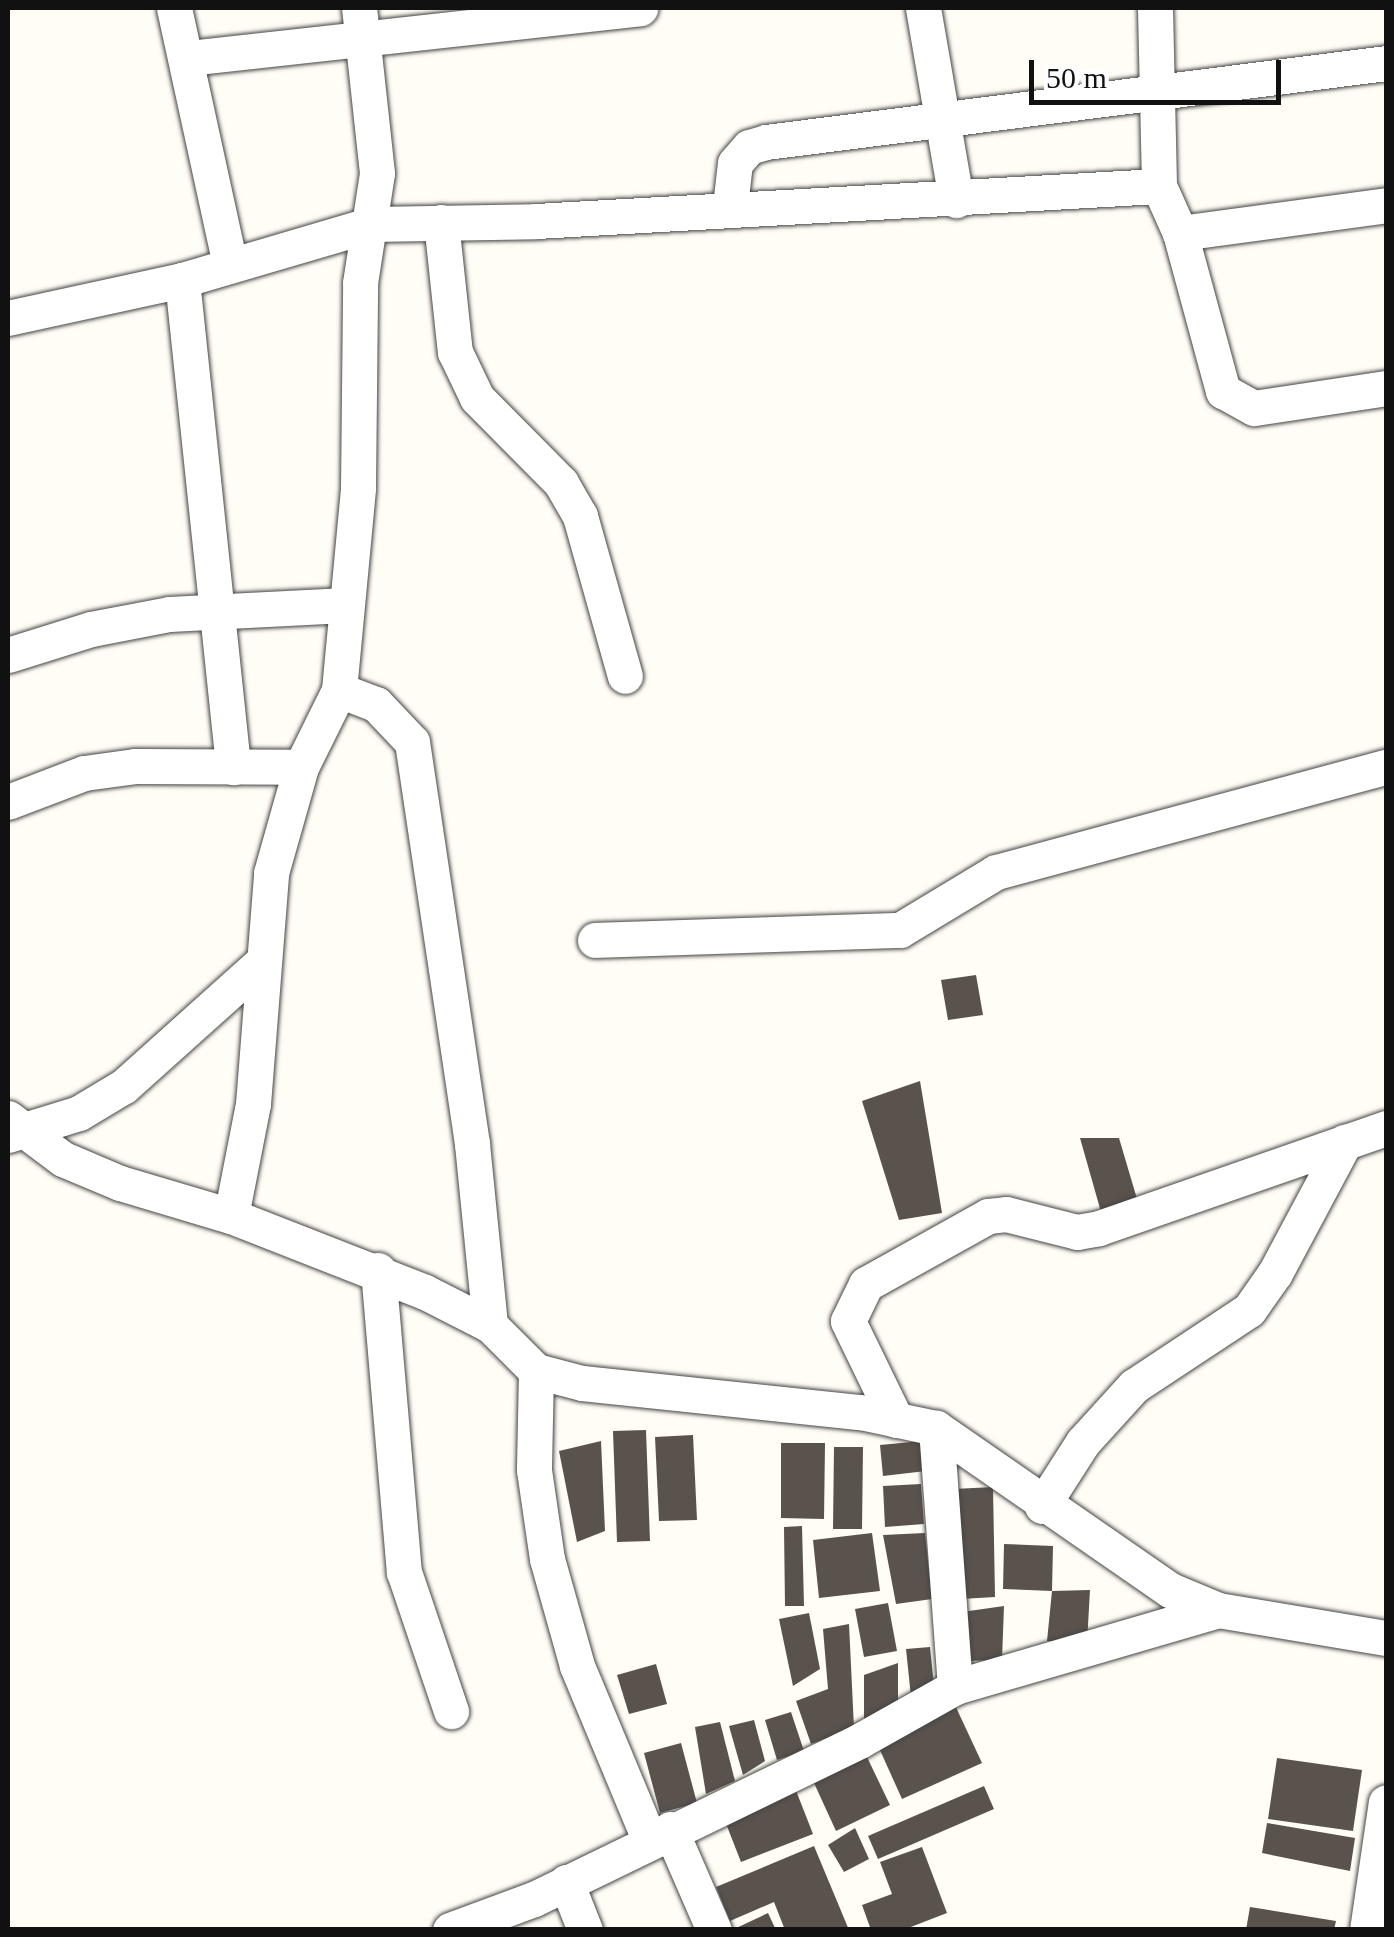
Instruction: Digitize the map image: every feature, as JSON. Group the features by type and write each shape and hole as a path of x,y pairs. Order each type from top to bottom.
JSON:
{"street":[{"path":"174,8 189,58 229,261"},
{"path":"189,58 362,23 640,8"},
{"path":"923,8 946,120 956,200"},
{"path":"1155,8 1159,186 1180,233 1223,391 1238,405 1386,388"},
{"path":"231,1216 253,1104 271,873 301,767 339,690 358,488 360,284 377,173 362,23"},
{"path":"730,206 735,163 749,147 1386,63"},
{"path":"8,318 182,280 229,261 372,224 730,206 956,200 1159,186"},
{"path":"1180,233 1386,205"},
{"path":"441,222 455,352 476,398 561,484 580,516 625,676"},
{"path":"182,280 220,612 233,767"},
{"path":"8,655 91,628 220,612 346,605"},
{"path":"339,690 376,704 412,742 472,1144 490,1325"},
{"path":"8,802 84,772 301,767"},
{"path":"595,940 900,930 996,872 1386,767"},
{"path":"12,1128 80,1113 124,1086 261,963"},
{"path":"12,1128 106,1177 231,1216 378,1270 490,1325 536,1370 582,1383 936,1428 1042,1506 1170,1590 1218,1610 1386,1638"},
{"path":"896,1420 848,1322 866,1284 988,1216 1006,1214 1077,1232 1099,1228 1386,1128"},
{"path":"1042,1506 1120,1399 1248,1310 1275,1273 1345,1142"},
{"path":"378,1270 404,1572 451,1711"},
{"path":"536,1370 534,1470 547,1559 577,1666 660,1835 714,1930"},
{"path":"936,1428 954,1686"},
{"path":"450,1930 566,1882 861,1740 954,1686 1218,1610"},
{"path":"1367,1930 1386,1802"},
{"path":"566,1882 585,1930"}],"building":[{"path":"976,975 983,1015 948,1020 941,980"},
{"path":"920,1081 942,1213 899,1220 862,1101"},
{"path":"1080,1138 1119,1138 1140,1209 1101,1212"},
{"path":"646,1430 650,1541 617,1542 613,1431"},
{"path":"693,1435 697,1520 659,1521 655,1437"},
{"path":"601,1441 605,1531 577,1542 559,1451"},
{"path":"922,1441 926,1471 883,1476 880,1445"},
{"path":"781,1443 825,1443 824,1519 781,1518"},
{"path":"834,1447 863,1447 862,1529 833,1529"},
{"path":"921,1484 924,1524 885,1527 883,1486"},
{"path":"993,1487 995,1597 961,1599 954,1489"},
{"path":"802,1526 804,1606 785,1606 784,1527"},
{"path":"872,1533 880,1591 819,1598 813,1540"},
{"path":"925,1533 932,1599 896,1604 883,1535"},
{"path":"1004,1544 1053,1546 1052,1591 1003,1589"},
{"path":"1090,1590 1087,1643 1047,1641 1052,1591"},
{"path":"888,1603 897,1651 864,1657 855,1609"},
{"path":"1004,1606 1002,1660 967,1661 962,1612"},
{"path":"809,1613 820,1669 793,1686 779,1619"},
{"path":"849,1624 854,1728 811,1744 796,1701 828,1689 823,1629"},
{"path":"930,1647 934,1685 911,1697 906,1649"},
{"path":"898,1663 898,1707 864,1719 864,1675"},
{"path":"656,1664 667,1704 629,1714 617,1675"},
{"path":"954,1703 982,1763 902,1799 875,1739"},
{"path":"791,1712 804,1751 777,1760 765,1720"},
{"path":"754,1720 765,1761 743,1775 729,1726"},
{"path":"720,1722 735,1781 706,1794 695,1727"},
{"path":"681,1743 697,1803 660,1813 644,1753"},
{"path":"867,1757 890,1805 836,1831 814,1783"},
{"path":"1277,1758 1362,1770 1353,1831 1268,1819"},
{"path":"984,1786 994,1809 878,1859 868,1836"},
{"path":"795,1788 813,1834 741,1862 723,1816"},
{"path":"1267,1823 1355,1838 1350,1871 1262,1853"},
{"path":"855,1828 869,1859 844,1872 828,1845"},
{"path":"814,1846 849,1930 785,1930 774,1902 730,1921 716,1887"},
{"path":"922,1847 947,1913 903,1930 871,1930 862,1905 892,1894 880,1862"},
{"path":"1250,1907 1336,1921 1334,1930 1246,1930"},
{"path":"768,1913 776,1930 732,1930"}]}
